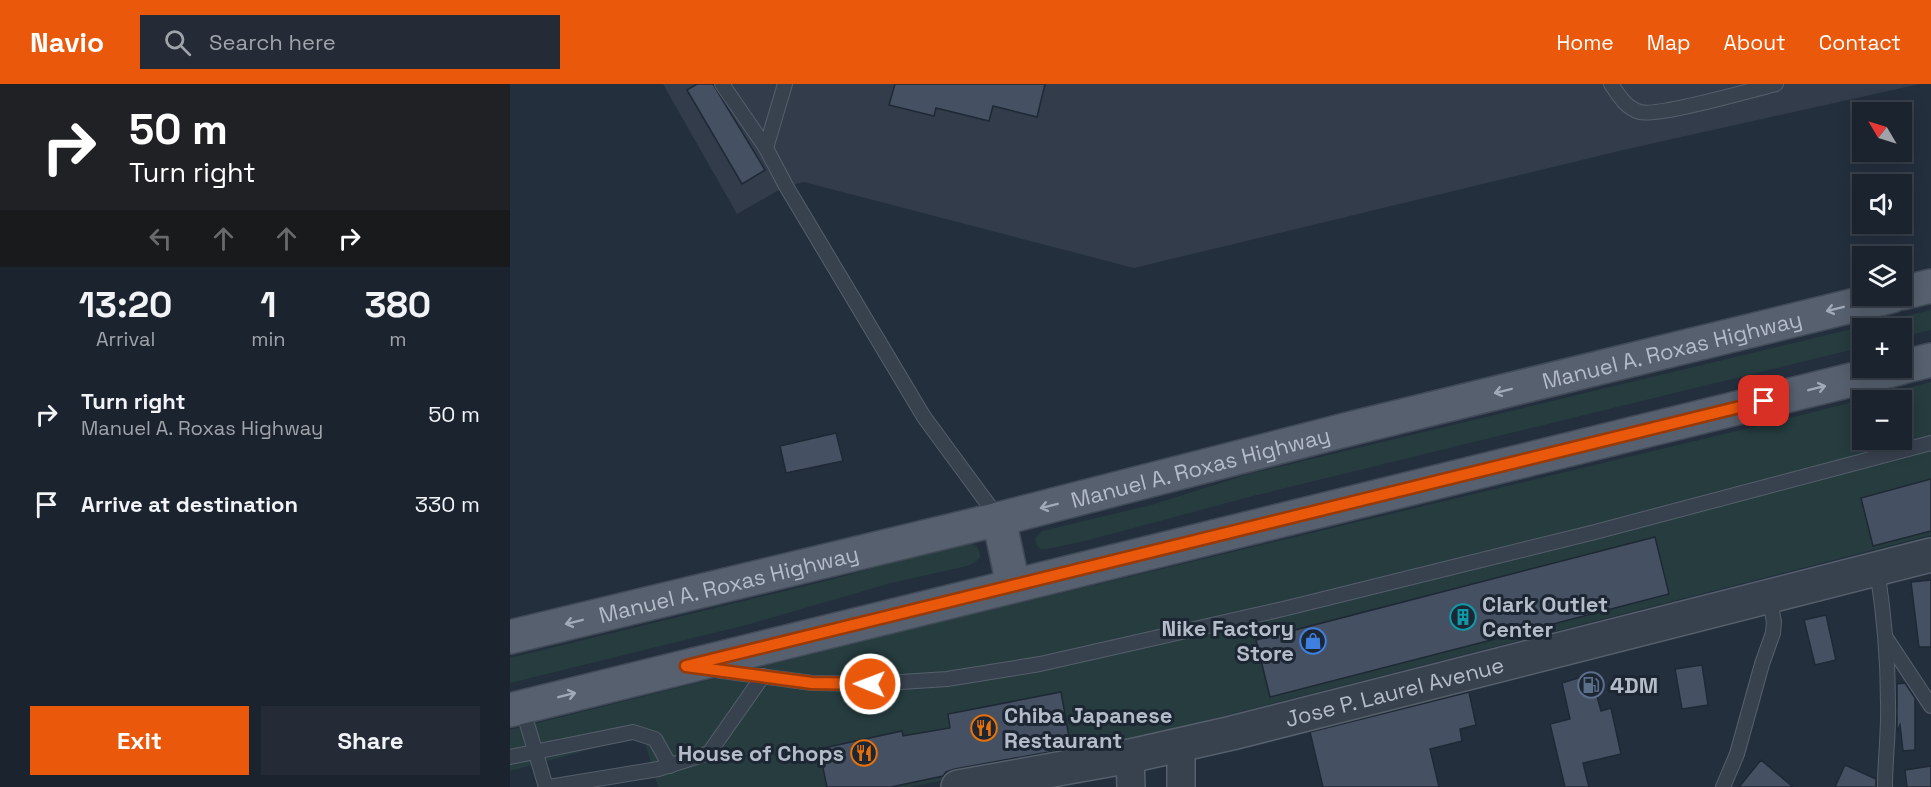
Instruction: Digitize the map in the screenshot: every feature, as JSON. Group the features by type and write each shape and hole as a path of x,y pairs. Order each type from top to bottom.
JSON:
{"main road":[{"path":"1912,291 1931,286"},
{"name":"Manuel A. Roxas Highway","path":"510,637 999,519 1353,428 1852,306"},
{"path":"1912,364 1931,360"},
{"path":"516,708 1856,378"},
{"path":"999,519 1013,585"}],"street":[{"name":"Jose P. Laurel Avenue","path":"958,787 1123,772 1181,744 1253,728 1931,555"},
{"path":"1181,744 1181,787"}],"lane":[{"path":"722,84 766,148 786,186 924,417 999,519"},
{"path":"766,148 785,84"},
{"path":"1611,84 1622,99 1632,108 1643,113 1672,109 1776,84"},
{"path":"686,666 812,683 870,684 947,679 1040,664 1283,609 1594,532 1931,443"},
{"path":"1877,569 1886,636 1888,706 1885,787"},
{"path":"1724,787 1737,754 1773,633 1774,622 1769,596"},
{"path":"1886,636 1931,706"},
{"path":"516,708 548,787 658,769 709,753 763,676"},
{"path":"510,757 633,732 655,738 670,766"}],"shaded area":[{"path":"663,84 1920,84 1623,150 1134,268 804,182 786,186 737,214"}],"green space":[{"path":"1931,310 1931,330 1912,335 1912,318 1898,318"},
{"path":"1852,329 1852,350 1249,497 1085,541 1047,549 1037,546 1035,538 1042,531 1151,505 1249,474"},
{"path":"1931,382 1931,535 1083,752 910,787 658,787 643,735 510,771 510,730 928,625 1852,402 1852,450 1912,450 1912,390 1900,390"},
{"path":"963,543 976,546 980,554 980,558 967,566 891,583 750,624 510,683 510,658 830,580"}],"building":[{"path":"697,84 713,84 765,170 742,184 687,90"},
{"path":"895,84 1045,84 1037,117 993,106 989,121 936,108 934,116 889,105"},
{"path":"836,433 843,461 786,473 780,446"},
{"path":"1931,479 1931,531 1873,546 1861,498"},
{"name":"Clark Outlet Center","path":"1655,537 1669,594 1270,697 1256,640"},
{"path":"1931,580 1931,647 1919,647 1911,582"},
{"path":"1826,615 1836,660 1815,665 1804,620"},
{"path":"1702,665 1708,705 1682,709 1675,669"},
{"path":"1591,674 1601,711 1611,708 1621,754 1583,763 1589,787 1565,787 1550,724 1570,719 1562,683"},
{"path":"1905,683 1915,698 1915,750 1903,751 1900,725 1897,732 1897,684"},
{"path":"1061,692 1071,748 955,769 946,772 943,776 891,787 827,787 819,749 902,731 903,736 950,728 948,714"},
{"path":"1469,692 1476,725 1460,729 1462,741 1430,749 1439,787 1323,787 1310,732"},
{"path":"1761,760 1793,787 1739,787"},
{"path":"1845,765 1876,779 1876,787 1835,787"},
{"path":"1931,766 1931,787 1907,787 1905,770"}],"place":[{"name":"Clark Outlet Center","path":"1463,617"},
{"name":"Nike Factory Store","path":"1313,641"},
{"name":"4DM","path":"1591,685"},
{"name":"Chiba Japanese Restaurant","path":"984,728"},
{"name":"House of Chops","path":"864,753"}],"route":[{"path":"870,684 812,683 686,666 1764,401"}]}
